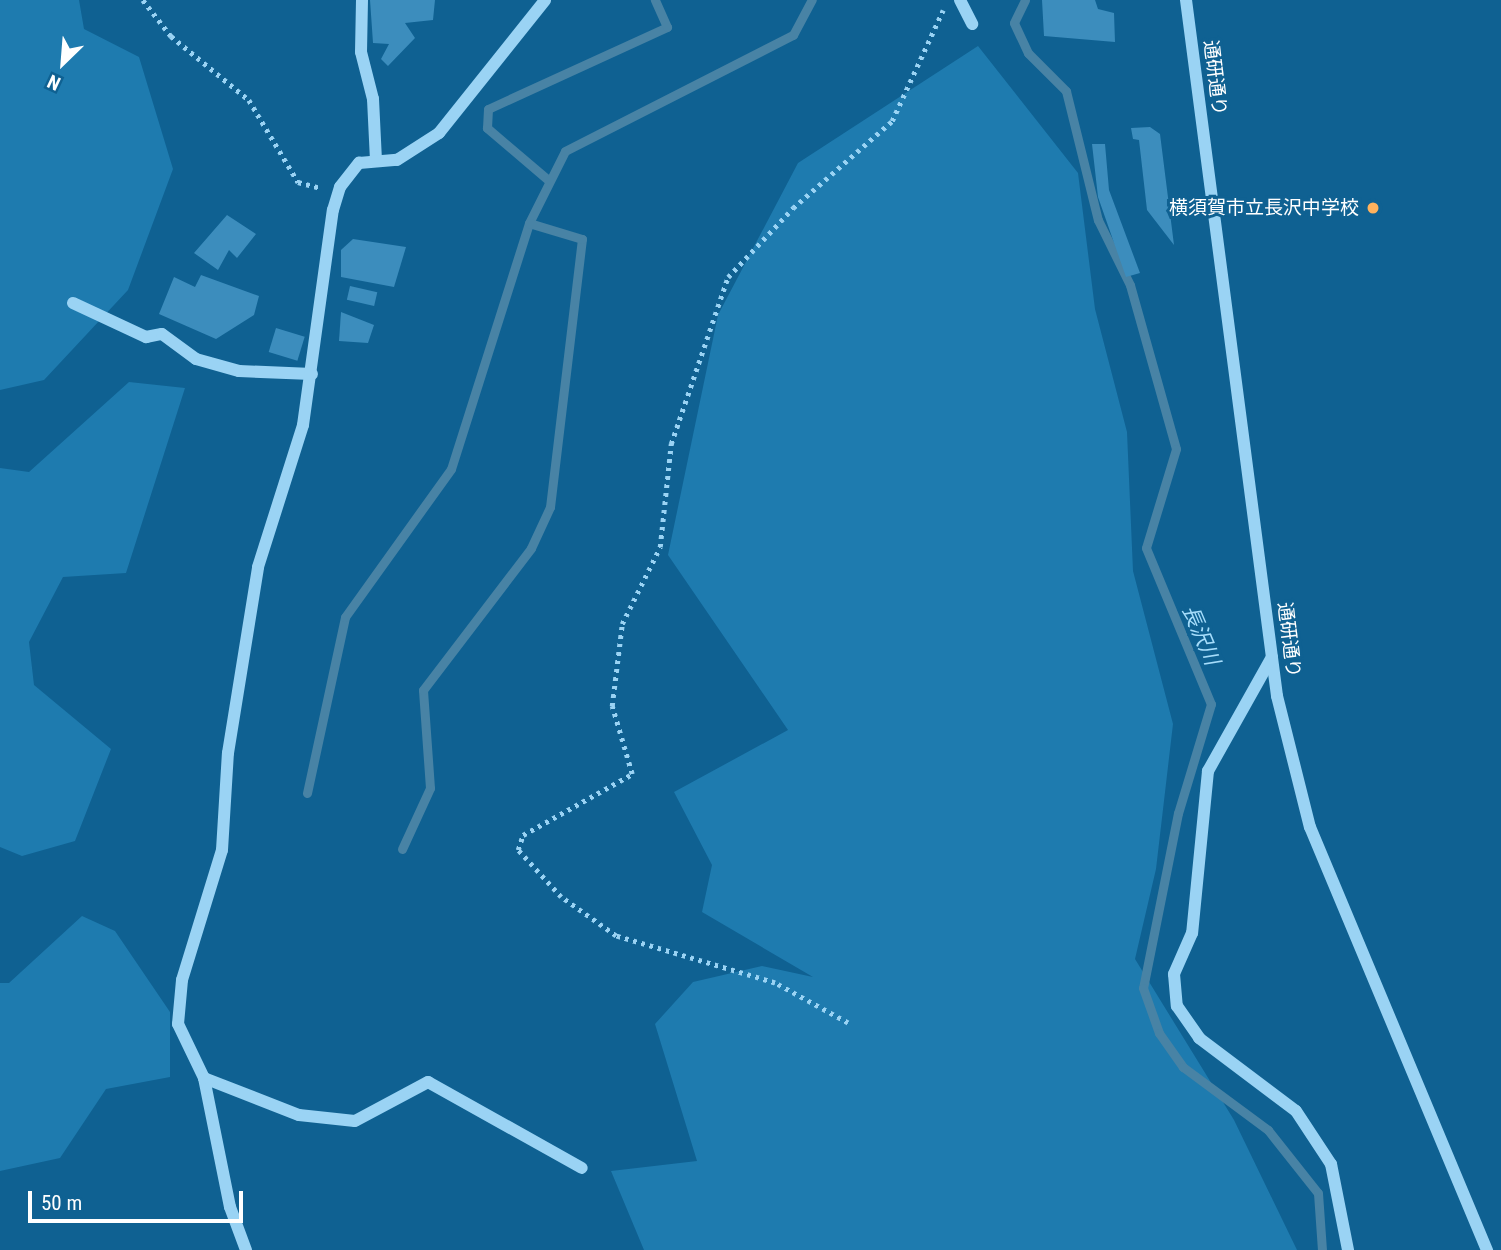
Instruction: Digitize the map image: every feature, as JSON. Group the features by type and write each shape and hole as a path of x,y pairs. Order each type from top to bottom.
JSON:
{"street":[{"path":"362,0 361,52 373,99 376,160"},
{"path":"246,1250 230,1207 204,1078 178,1024 182,979 222,850 228,753 258,566 312,374 340,187 359,163 397,160 439,133 545,0"},
{"path":"960,0 972,24"},
{"name":"通研通り","path":"1186,0 1272,657 1310,827 1487,1250"},
{"path":"73,303 146,337 162,334 195,359 239,371 312,374"},
{"path":"1272,657 1208,771 1192,933 1174,974 1177,1006 1199,1038 1296,1111 1331,1164 1348,1250"},
{"path":"204,1078 299,1115 355,1121 428,1082 582,1168"}],"path":[{"path":"143,0 172,36 249,100 298,182 340,187"},
{"path":"848,1023 775,983 616,936 561,897 517,850 523,835 632,774 612,706 622,624 660,547 671,444 728,277 793,208 892,121 947,0"}],"shaded area":[{"path":"0,0 79,0 84,29 139,57 173,169 128,290 44,380 0,390"},
{"path":"978,46 1078,173 1095,309 1127,432 1133,571 1173,724 1156,869 1135,959 1234,1120 1297,1250 644,1250 611,1171 697,1161 655,1024 693,982 762,966 813,977 702,912 712,865 674,792 788,730 668,555 718,315 798,163"},
{"path":"129,382 185,388 126,573 63,577 29,642 34,685 111,749 75,841 22,856 0,847 0,468 29,472"},
{"path":"82,916 115,931 170,1012 170,1077 106,1089 60,1158 0,1171 0,983 9,983"}],"building":[{"path":"370,0 435,0 433,20 405,23 415,38 388,66 381,59 389,44 373,43"},
{"path":"1042,0 1095,0 1098,9 1114,13 1115,42 1044,36"},
{"path":"1150,127 1160,134 1174,245 1147,210 1139,140 1133,139 1131,128"},
{"path":"1092,144 1105,144 1109,190 1140,273 1126,277 1098,197"},
{"path":"227,215 256,234 237,258 229,250 218,270 194,253"},
{"path":"353,239 406,247 394,287 341,277 341,250"},
{"path":"201,275 259,296 254,315 216,339 159,314 174,277 195,287"},
{"path":"350,286 377,292 374,306 347,300"},
{"path":"341,312 374,325 368,343 339,341"},
{"path":"276,328 305,337 297,361 269,352"}],"waterway":[{"path":"547,179 487,128 488,109 667,27 655,0"},
{"path":"307,793 345,617 451,469 529,223 565,151 793,35 812,0"},
{"name":"長沢川","path":"1025,0 1014,23 1028,53 1066,91 1098,220 1130,285 1176,449 1146,548 1211,704 1178,813 1143,988 1159,1033 1183,1067 1268,1130 1318,1193 1322,1250"},
{"path":"402,849 430,788 423,690 531,548 550,507 582,239 529,223"}],"place":[{"name":"横須賀市立長沢中学校","path":"1373,208"}]}
